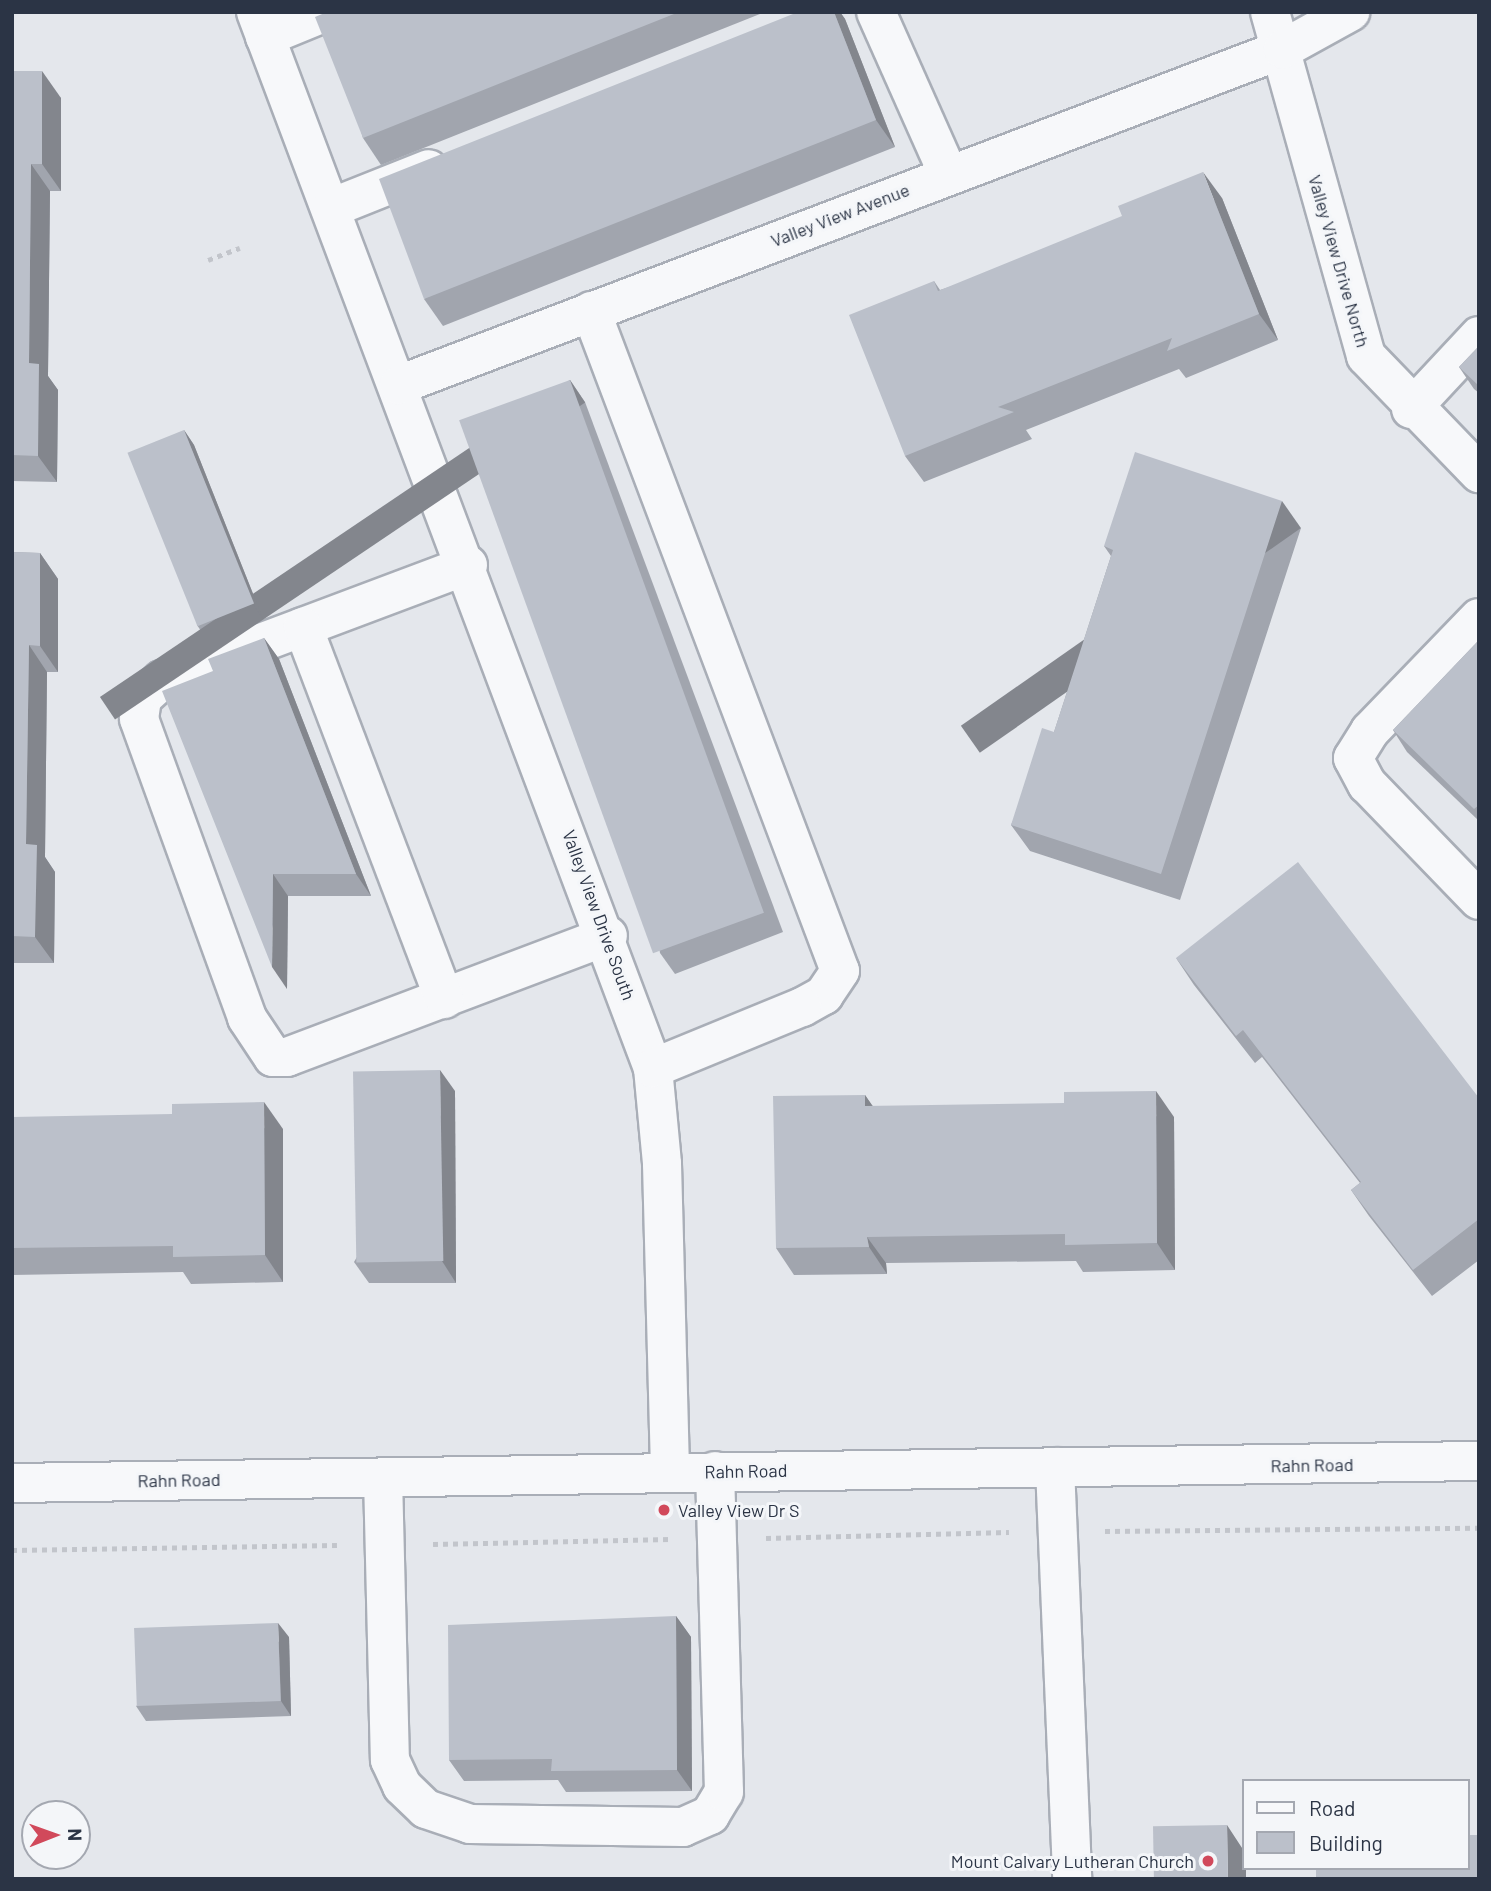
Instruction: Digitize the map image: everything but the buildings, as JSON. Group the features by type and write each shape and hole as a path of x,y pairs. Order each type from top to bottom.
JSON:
{"street":[{"path":"261,25 326,12"},
{"path":"876,12 948,174"},
{"name":"Valley View Drive North","path":"1270,12 1283,49 1354,329 1379,376 1411,410 1479,473"},
{"name":"Valley View Avenue","path":"399,385 948,174 1283,49 1350,12"},
{"name":"Valley View Drive South","path":"261,25 608,936 653,1068 662,1164 670,1472"},
{"path":"331,208 461,157"},
{"path":"592,311 839,971 813,1001 653,1068"},
{"path":"1411,410 1479,336"},
{"path":"468,565 162,680 138,708 247,1018 279,1058 608,936"},
{"path":"1476,890 1367,784 1353,758 1370,731 1479,618"},
{"path":"303,627 444,999"},
{"name":"Rahn Road","path":"12,1483 1479,1461"},
{"path":"1055,1467 1072,1879"},
{"path":"383,1477 390,1760 402,1786 426,1809 470,1824 683,1826 710,1815 724,1792 715,1471"}],"path":[{"path":"208,260 240,248"}],"place":[{"name":"Valley View Dr S","path":"664,1510"},
{"name":"Mount Calvary Lutheran Church","path":"1208,1861"}]}
